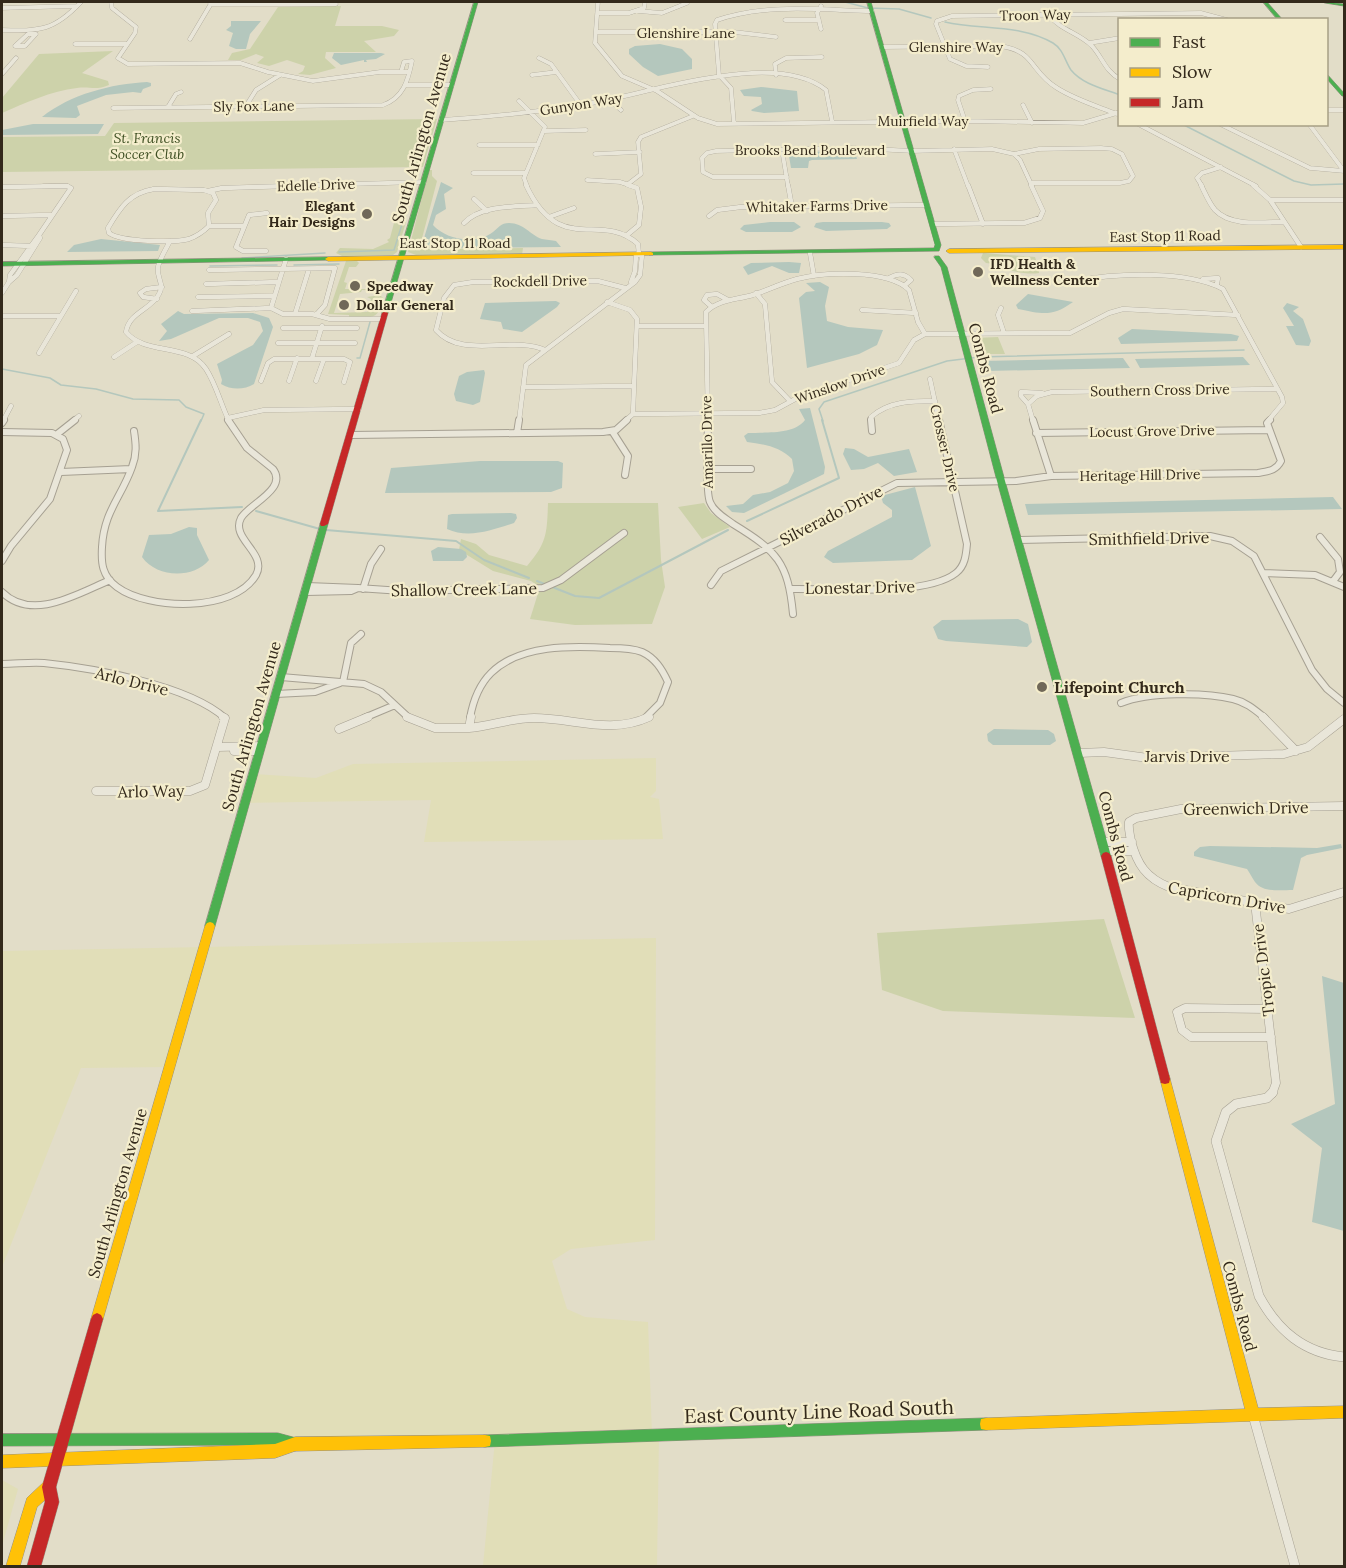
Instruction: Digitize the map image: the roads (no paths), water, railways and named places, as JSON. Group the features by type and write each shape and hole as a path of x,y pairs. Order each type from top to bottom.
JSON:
{"street":[{"path":"2,30 28,32 64,22 81,2"},
{"path":"111,2 113,9 136,27 136,32 120,54 120,60 128,64 240,63 280,75 321,81 409,72"},
{"name":"South Arlington Avenue","path":"49,1487 476,2"},
{"path":"596,32 598,2"},
{"path":"638,11 645,7 645,2"},
{"path":"1265,2 1279,18"},
{"path":"1325,2 1344,5"},
{"path":"190,39 211,3 336,4"},
{"path":"598,13 638,11 662,13 687,3"},
{"path":"796,3 871,7"},
{"path":"2,8 77,6"},
{"path":"821,6 817,11 821,29"},
{"path":"734,124 730,87 720,75 717,20 744,7"},
{"name":"Combs Road","path":"871,7 933,224 936,253 948,256"},
{"name":"Troon Way","path":"944,46 936,21 944,17 1213,14 1222,18"},
{"path":"1049,15 1056,26 1089,44 1106,72 1118,78"},
{"path":"785,20 819,20"},
{"path":"28,32 36,35 25,46 15,46 26,35 28,32"},
{"name":"Glenshire Lane","path":"596,32 737,32 776,37"},
{"name":"Muirfield Way","path":"596,32 596,45 619,74 655,90 705,122 725,124 832,121 1090,122 1118,113"},
{"path":"1089,44 1118,38"},
{"path":"988,39 991,46"},
{"path":"75,44 127,44"},
{"path":"944,46 948,57 954,62 968,66 988,67"},
{"name":"Glenshire Way","path":"883,47 991,46 1013,48 1027,54 1039,74 1049,83 1118,113"},
{"path":"776,75 775,64 782,59 822,57"},
{"path":"2,74 16,58"},
{"path":"539,58 550,62 580,104"},
{"path":"401,72 404,62 407,61 412,63 405,84 452,84"},
{"path":"2,64 11,64"},
{"path":"532,75 557,72"},
{"path":"246,106 256,90 280,75"},
{"name":"Gunyon Way","path":"442,118 468,118 610,100 720,75 776,75 800,78 823,86 826,90 832,121"},
{"path":"1328,76 1344,95"},
{"name":"Sly Fox Lane","path":"113,108 383,105 393,102 400,96 405,84"},
{"path":"965,121 958,100 960,95 973,90 991,89"},
{"path":"168,107 176,94 181,92"},
{"path":"610,100 621,110"},
{"path":"518,433 526,365 635,282 640,275 638,244 627,235 573,231 549,217 537,204 525,183 525,173 544,131 544,124 519,101"},
{"path":"1023,105 1032,123"},
{"path":"1328,110 1344,110"},
{"path":"628,184 641,174 639,141 643,135 693,116"},
{"path":"1142,126 1252,184 1270,201 1301,248"},
{"path":"1224,126 1310,168 1344,171"},
{"path":"1310,126 1344,171"},
{"path":"544,131 586,130"},
{"path":"479,145 538,145"},
{"path":"1014,154 1042,148 1112,149 1122,154 1133,174 1127,182 1031,183"},
{"path":"954,149 982,224"},
{"name":"Brooks Bend Boulevard","path":"787,177 722,178 707,175 702,170 702,158 708,153 782,150 992,149 1014,154"},
{"path":"782,150 792,207"},
{"path":"595,154 640,152"},
{"path":"933,224 1024,224 1042,216 1044,211 1020,160 1014,154"},
{"path":"1221,167 1200,174 1197,179 1216,211 1239,221 1284,222"},
{"path":"473,173 525,173"},
{"path":"587,180 628,184 639,191 640,220 638,227 627,235"},
{"name":"Edelle Drive","path":"170,241 113,236 109,233 108,228 132,194 154,189 208,191 222,188 314,184 423,183"},
{"path":"2,187 67,186 71,188 2,293"},
{"path":"134,431 136,449 131,470 104,527 101,563 110,580 121,590 137,597 172,603 218,600 241,590 254,579 259,561 241,533 239,522 246,511 272,488 276,476 273,469 248,449 228,418 206,368 193,356 137,342 127,334 126,325 157,298 162,287 158,271 160,261 170,241 193,238 205,232 209,226 207,213 216,196 208,191"},
{"path":"474,199 487,211"},
{"path":"1270,201 1344,200"},
{"path":"464,223 472,216 487,211 537,204"},
{"name":"Whitaker Farms Drive","path":"709,216 717,210 741,207 927,205"},
{"path":"549,217 574,208"},
{"path":"266,251 236,249 249,215 267,213"},
{"path":"2,216 52,216"},
{"path":"209,226 244,226"},
{"name":"Combs Road","path":"936,236 948,256 961,333 1079,753 1253,1415"},
{"path":"2,245 33,246"},
{"name":"East Stop 11 Road","path":"2,264 810,253 936,253 948,256 987,252 1344,247"},
{"path":"810,253 814,276"},
{"path":"271,308 286,259"},
{"path":"209,270 335,268 325,305 316,315"},
{"path":"295,314 309,269"},
{"path":"889,278 898,274 909,276 911,281 905,285"},
{"path":"712,307 792,280 814,276 896,280 905,285 911,293 919,327 926,334 1075,332 1108,312 1119,309 1238,315"},
{"path":"1076,281 1091,278 1190,277 1203,279 1213,276 1218,278 1215,283 1226,291 1283,403 1269,418 1268,430"},
{"name":"Rockdell Drive","path":"545,350 525,344 458,344 441,338 436,330 444,298 454,285 472,282 588,281 625,288"},
{"path":"206,284 278,282"},
{"path":"157,298 143,297 140,293 162,287"},
{"path":"39,353 76,291"},
{"name":"Amarillo Drive","path":"728,300 717,294 707,295 704,300 712,307 705,314 708,496 713,508 769,547 783,563 791,589 793,614"},
{"path":"756,294 765,303 772,382 790,401"},
{"path":"198,297 273,296"},
{"path":"351,435 612,431 627,423 633,414 637,326 635,314 630,310 607,302"},
{"path":"192,311 271,308 278,313 316,315 325,318 383,319"},
{"path":"1001,308 998,315 1004,333"},
{"path":"862,310 916,313"},
{"path":"2,316 62,316"},
{"path":"312,358 325,318"},
{"path":"637,326 705,326"},
{"path":"283,328 357,328"},
{"path":"193,356 229,334"},
{"name":"Winslow Drive","path":"633,414 764,413 790,401 899,363 914,340 926,334"},
{"path":"114,357 137,342"},
{"path":"278,343 355,343"},
{"path":"289,381 297,358"},
{"path":"316,381 324,358"},
{"path":"261,381 268,363 274,359 324,358 349,360 344,382"},
{"name":"Crosser Drive","path":"930,380 961,516"},
{"path":"523,387 634,386"},
{"name":"Southern Cross Drive","path":"1028,404 1021,396 1021,392 1277,389"},
{"path":"1043,393 1030,400 1028,404 1051,476"},
{"path":"872,431 870,421 875,412 906,401 934,401"},
{"path":"2,423 11,406"},
{"path":"228,418 264,410 359,409"},
{"path":"56,435 79,416"},
{"name":"Heritage Hill Drive","path":"1001,481 1051,476 1271,471 1281,458 1268,430"},
{"name":"Locust Grove Drive","path":"1036,433 1268,430"},
{"path":"2,432 40,431 56,435 67,446 61,472 47,503 10,546 2,561"},
{"path":"612,431 630,456 625,475"},
{"path":"708,469 751,469"},
{"path":"61,472 131,470"},
{"name":"Silverado Drive","path":"711,585 721,571 891,485 915,480 1001,481"},
{"name":"Lonestar Drive","path":"791,589 921,587 942,581 962,567 968,550 961,516"},
{"name":"Shallow Creek Lane","path":"307,589 352,586 402,591 544,587 552,585 624,533"},
{"name":"Smithfield Drive","path":"1019,540 1209,536 1228,539 1246,548 1254,556 1309,666 1323,684 1344,703"},
{"path":"1320,537 1340,562 1340,572 1334,580"},
{"path":"361,588 371,564 381,549"},
{"path":"1263,573 1310,573 1334,580 1344,587"},
{"path":"2,592 15,602 43,605 61,601 110,580"},
{"path":"343,682 351,644 362,634"},
{"path":"281,677 370,686 388,696 406,717 443,729 469,729 511,719 539,718 586,725 619,726 649,716 660,707 668,682 658,662 652,656 638,650 537,650 507,661 485,679 473,703 469,729"},
{"name":"Arlo Drive","path":"2,664 41,663 64,666 177,692 198,700 214,708 225,718 217,749"},
{"path":"276,694 315,692 343,682"},
{"path":"1121,702 1143,697 1232,698 1248,704 1260,713 1296,751 1312,744 1344,719"},
{"path":"339,729 395,705"},
{"path":"217,749 260,749"},
{"name":"Arlo Way","path":"96,791 198,789 207,781 217,749"},
{"name":"Jarvis Drive","path":"1079,753 1104,752 1148,758 1272,755 1296,751"},
{"name":"Greenwich Drive","path":"1132,842 1129,822 1136,818 1181,809 1344,806"},
{"path":"1103,847 1132,842"},
{"name":"Capricorn Drive","path":"1132,842 1142,871 1155,883 1173,889 1294,908 1344,892"},
{"path":"1103,847 1134,851"},
{"name":"Tropic Drive","path":"1255,903 1276,1083 1272,1094 1260,1101 1236,1104 1226,1112 1216,1147 1259,1296 1266,1311 1279,1328 1304,1347 1327,1355 1344,1356"},
{"path":"1268,1009 1185,1008 1177,1012 1182,1030 1191,1037 1271,1037"},
{"name":"East County Line Road South","path":"2,1440 278,1439 295,1444 553,1439 1344,1412"},
{"path":"1253,1415 1295,1566"},
{"name":"East County Line Road South","path":"2,1462 275,1451 295,1444"},
{"path":"13,1566 32,1503 49,1487"},
{"path":"34,1566 52,1502 49,1487"}],"waterway":[{"path":"845,2 868,8 899,9 931,18"},
{"path":"945,22 1014,30 1041,37 1053,43 1062,52 1071,70 1081,79 1118,94"},
{"path":"1186,126 1294,181 1311,185 1344,184"},
{"path":"403,217 408,203"},
{"path":"339,252 394,250 403,221"},
{"path":"242,258 325,253"},
{"path":"294,265 339,264"},
{"path":"210,266 277,265"},
{"path":"357,358 360,358 370,322"},
{"path":"823,421 819,409 824,402 947,361 979,357 1244,350"},
{"path":"2,369 50,378 61,385 96,389 133,399 179,400 186,407 204,414 201,421"},
{"path":"201,420 158,511 242,507"},
{"path":"747,521 839,478 822,420"},
{"path":"256,511 320,529"},
{"path":"326,530 456,541 484,560 529,578"},
{"path":"537,581 575,596 599,598 728,530"}],"place":[{"name":"Elegant Hair Designs","path":"367,214"},
{"name":"IFD Health & Wellness Center","path":"978,272"},
{"name":"Speedway","path":"355,286"},
{"name":"Dollar General","path":"344,305"},
{"name":"Lifepoint Church","path":"1042,687"}],"park label":[{"name":"St. Francis Soccer Club","path":"147,146"}]}
